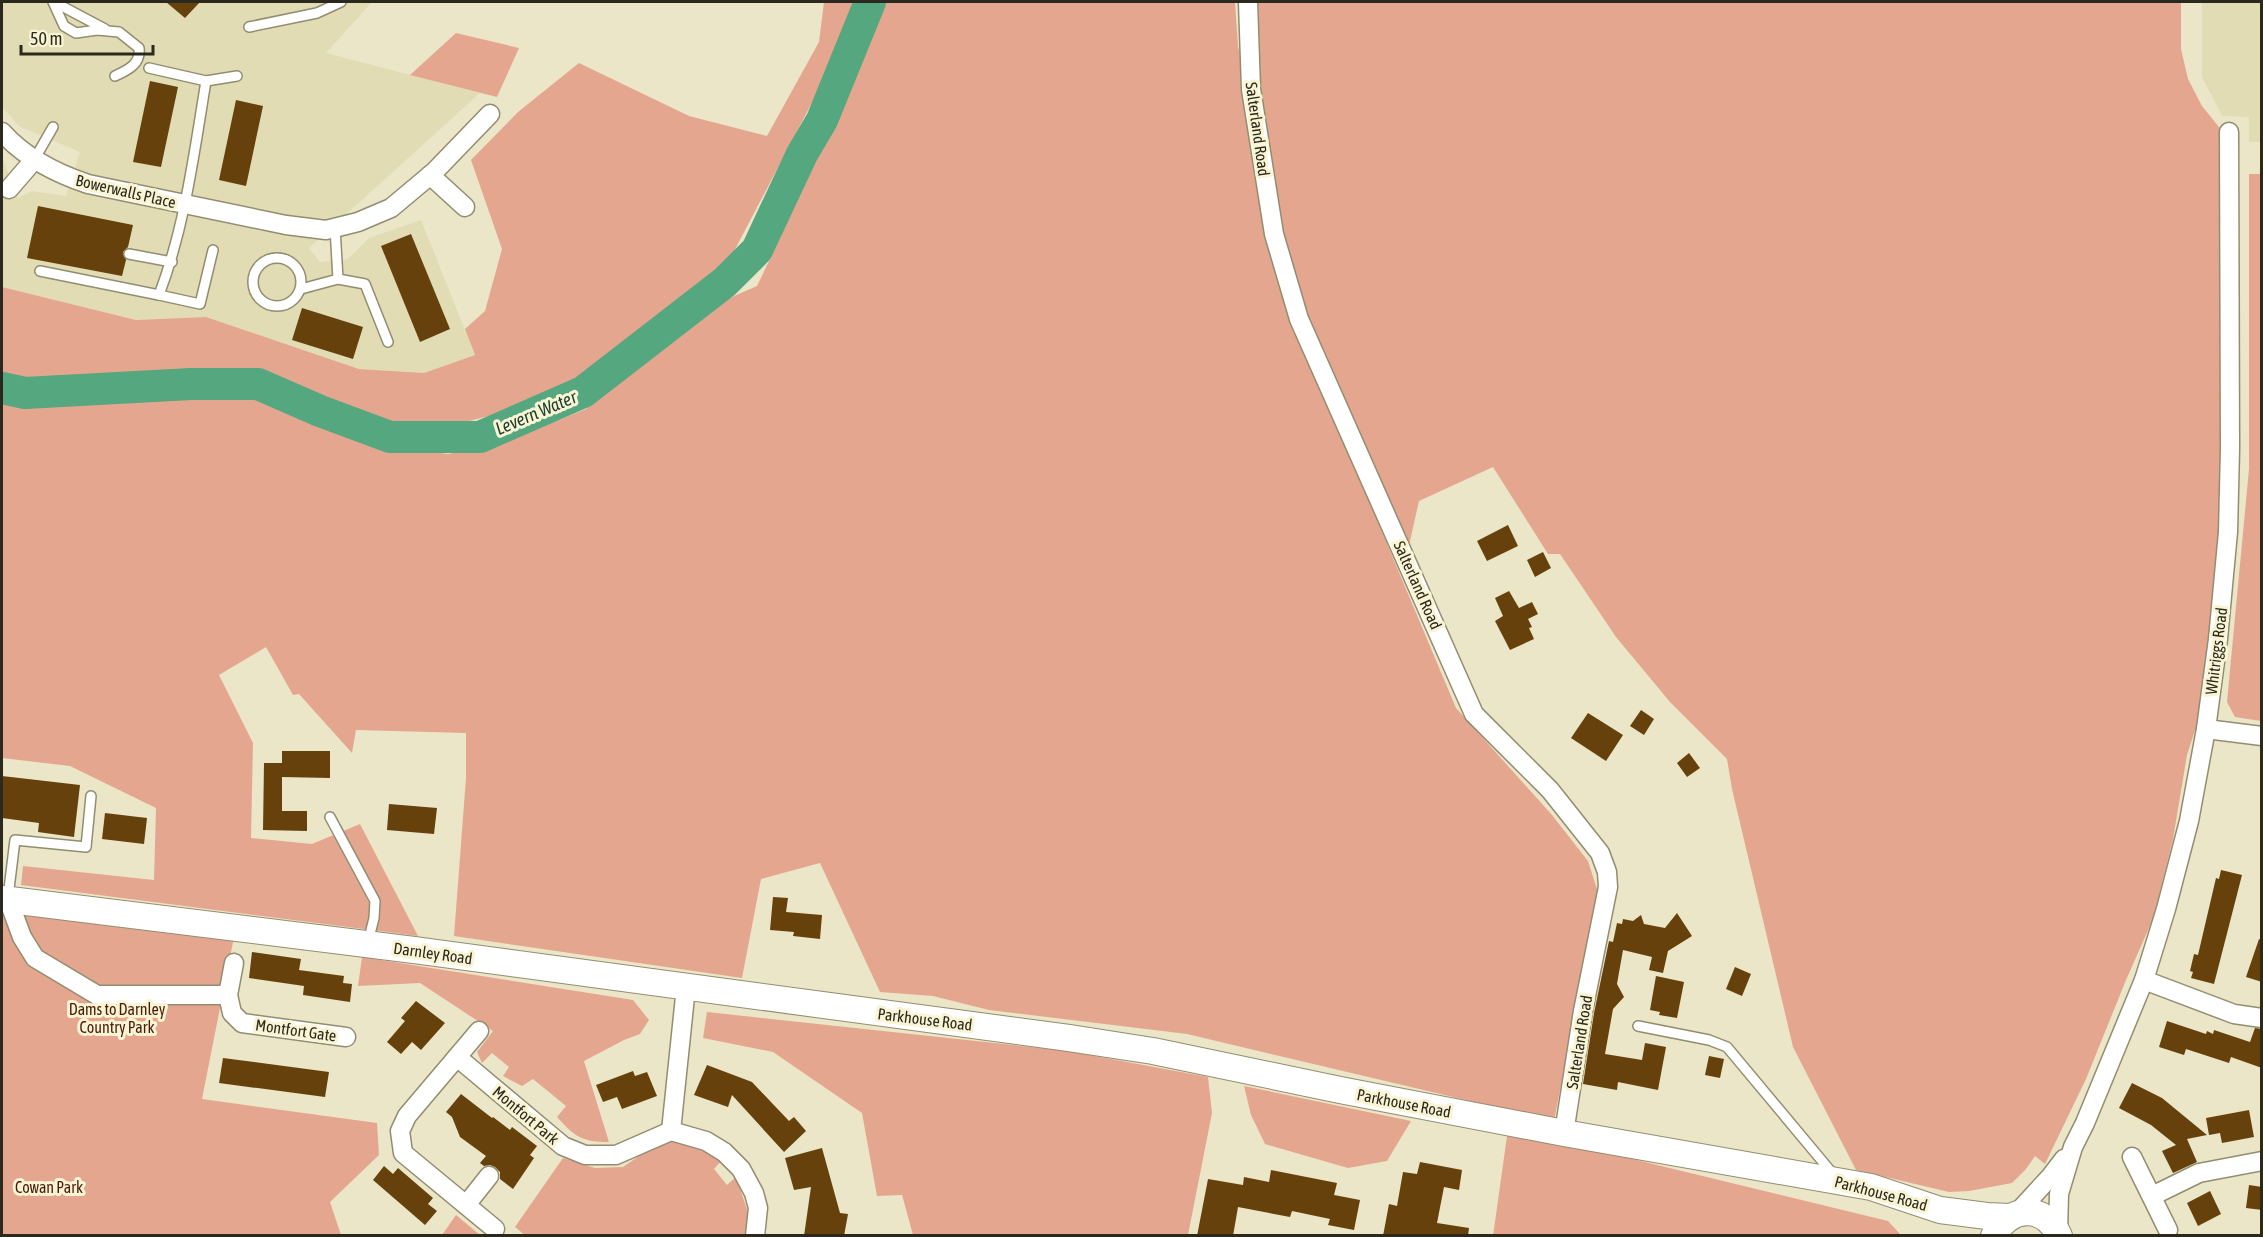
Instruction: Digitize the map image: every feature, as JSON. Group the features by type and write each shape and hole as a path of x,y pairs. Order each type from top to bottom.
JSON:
{"main road":[{"name":"Darnley Road","path":"5,899 367,944 865,1011"},
{"name":"Parkhouse Road","path":"865,1011 1153,1051 1564,1133 1838,1181 1893,1193 1940,1209 1987,1216 2006,1222 2034,1213 2046,1218 2058,1234"},
{"name":"Parkhouse Road","path":"1940,1209 1974,1236"}],"street":[{"name":"Salterland Road","path":"1248,2 1251,89 1274,234 1299,319 1474,714 1550,790 1600,853 1607,872 1608,887 1583,1011 1564,1133"},
{"name":"Bowerwalls Place","path":"2,132 34,160 66,177 88,184 286,225 326,230 358,222 391,208 430,175 490,114"},
{"name":"Whitriggs Road","path":"2058,1234 2059,1194 2073,1148 2144,980 2166,909 2189,821 2206,729 2218,639 2228,532 2229,132"},
{"path":"9,189 34,160"},
{"path":"430,175 465,207"},
{"path":"2206,729 2262,736"},
{"path":"5,899 22,937 35,958 97,995 228,995 234,963"},
{"path":"2144,980 2234,1014 2262,1018"},
{"path":"686,987 671,1131 706,1141 724,1152 741,1169 754,1193 758,1208 755,1236"},
{"name":"Montfort Gate","path":"228,995 232,1013 242,1023 346,1037"},
{"path":"479,1031 407,1116 400,1131 403,1153 495,1229"},
{"name":"Montfort Park","path":"457,1057 563,1146 585,1155 616,1155 671,1131"},
{"name":"Whitriggs Road","path":"2006,1222 2053,1174 2073,1148"},
{"path":"2132,1157 2168,1230"},
{"path":"2152,1196 2199,1173 2262,1161"},
{"path":"466,1205 489,1176"}],"lane":[{"path":"53,2 109,31"},
{"path":"53,2 64,26 76,33 97,30 119,32 139,48 140,54 133,67 115,76"},
{"path":"249,27 317,13 341,2"},
{"path":"149,68 206,81 237,76"},
{"name":"Bowerwalls Place","path":"159,295 172,262 186,205 206,81"},
{"path":"34,160 53,126"},
{"path":"334,228 338,279"},
{"path":"40,271 200,304 213,250"},
{"path":"129,254 172,262"},
{"path":"301,288 300,273 290,261 267,260 256,272 254,288 263,301 278,306 292,301 301,288 338,279 365,284 388,342"},
{"path":"5,899 15,840 86,847 91,796"},
{"path":"330,817 375,901 374,918 367,944"},
{"path":"1638,1026 1709,1040 1727,1047 1838,1181"}],"shaded area":[{"path":"2,2 372,2 326,53 480,93 309,248 320,262 348,259 369,238 421,220 475,355 424,373 359,369 206,317 136,320 2,287 2,157 18,198 32,191 66,196 80,152 19,126 2,107"},
{"path":"2202,2 2261,2 2261,142 2249,142 2249,117 2222,116 2202,77"}],"green space":[{"path":"824,2 856,2 829,70 730,259 575,386 528,406 450,426 393,425 275,377 67,377 2,380 2,287 136,320 206,317 359,369 424,373 475,355 465,329 485,311 502,249 471,160 518,112 579,63 689,116 767,136 819,42"},
{"path":"878,2 1235,2 1238,46 1290,313 1456,708 1552,815 1588,861 1598,892 1554,1121 1187,1034 989,1010 933,996 880,992 820,863 761,879 742,978 454,936 466,778 466,733 356,730 352,753 299,694 293,695 266,647 219,675 253,743 251,838 312,844 360,824 418,936 21,885 23,866 154,880 156,808 70,766 2,758 2,402 216,390 279,399 382,445 448,454 504,442 586,409 709,307 757,286 781,236 817,144 848,83"},
{"path":"1258,2 2181,2 2181,49 2188,79 2202,106 2219,127 2224,403 2219,544 2211,644 2197,724 2187,755 2173,839 2153,919 2086,1079 2045,1164 2035,1156 2012,1183 1969,1191 1949,1192 1856,1170 1793,1047 1732,789 1727,759 1670,702 1616,637 1560,554 1548,554 1493,467 1419,501 1408,550 1327,370 1286,263 1262,123"},
{"path":"456,33 519,48 497,97 410,75"},
{"path":"2249,174 2262,174 2261,721 2235,717 2227,702 2249,469"},
{"name":"Dams to Darnley Country Park","path":"2,900 234,937 202,1099 377,1123 379,1155 330,1202 341,1235 2,1235"},
{"path":"362,957 633,1000 649,1020 640,1034 584,1061 609,1142 592,1141 574,1134 557,1117 566,1106 533,1079 522,1086 503,1076 509,1067 492,1053 482,1063 477,1052 493,1031 420,983 358,986"},
{"path":"707,1012 1068,1051 1208,1077 1212,1113 1188,1235 913,1235 902,1195 877,1196 862,1113 773,1052 703,1038"},
{"path":"1244,1086 1411,1121 1387,1161 1348,1168 1265,1144 1251,1115"},
{"path":"1508,1129 1888,1221 1901,1235 1493,1236"},
{"path":"673,1141 703,1149 721,1161 714,1169 727,1185 736,1177 751,1221 746,1236 526,1236 515,1227 563,1158 595,1168 623,1167 645,1152"},
{"path":"456,1215 480,1235 442,1235"}],"building":[{"path":"166,2 200,2 185,18"},
{"path":"150,81 178,87 161,167 133,162"},
{"path":"236,100 263,106 246,186 219,180"},
{"path":"38,206 133,225 128,247 123,252 126,260 122,276 27,258"},
{"path":"411,234 450,329 420,342 381,246"},
{"path":"302,308 363,327 353,359 292,340"},
{"path":"1508,525 1518,546 1487,561 1477,541"},
{"path":"1543,552 1551,568 1535,577 1527,560"},
{"path":"1509,591 1519,608 1532,602 1538,614 1528,619 1534,639 1510,650 1495,621 1503,616 1495,598"},
{"path":"1641,710 1654,719 1644,735 1630,726"},
{"path":"1588,713 1623,735 1606,761 1571,738"},
{"path":"282,751 330,751 330,778 282,777 282,811 307,811 307,831 263,830 264,763 282,763"},
{"path":"1689,753 1700,768 1687,777 1677,763"},
{"path":"2,776 80,785 74,837 38,832 39,823 2,818"},
{"path":"389,804 437,808 434,834 387,830"},
{"path":"105,813 147,818 144,844 102,839"},
{"path":"2221,870 2242,875 2214,984 2191,978 2193,972 2190,971 2194,954 2198,955 2216,878 2219,879"},
{"path":"773,897 788,898 786,912 822,915 820,939 793,936 794,932 770,930"},
{"path":"1677,913 1692,936 1668,951 1663,973 1649,970 1652,957 1623,950 1617,984 1624,997 1613,1009 1605,1054 1642,1060 1645,1043 1666,1047 1658,1090 1618,1082 1617,1090 1583,1084 1594,1013 1609,941 1613,942 1617,923 1622,924 1623,919 1633,921 1641,915 1644,924 1665,928"},
{"path":"2259,939 2262,940 2262,982 2246,977"},
{"path":"252,952 301,959 299,970 344,976 343,983 352,984 350,1002 303,995 304,986 249,978"},
{"path":"1735,967 1751,974 1742,996 1726,989"},
{"path":"1656,976 1684,982 1677,1018 1659,1015 1660,1012 1650,1010"},
{"path":"416,1001 445,1023 421,1050 412,1042 401,1054 387,1042 405,1021 401,1018"},
{"path":"2167,1021 2206,1034 2207,1031 2213,1034 2214,1030 2250,1042 2255,1028 2262,1029 2262,1068 2231,1057 2229,1063 2186,1049 2184,1055 2159,1047"},
{"path":"1709,1056 1724,1059 1720,1078 1705,1075"},
{"path":"223,1058 329,1072 325,1097 219,1083"},
{"path":"707,1065 752,1082 789,1121 794,1117 806,1131 784,1152 732,1095 728,1107 694,1095"},
{"path":"633,1071 635,1076 647,1072 657,1096 622,1109 617,1097 603,1102 596,1085"},
{"path":"2132,1083 2162,1098 2207,1135 2187,1139 2197,1162 2173,1173 2162,1151 2176,1145 2151,1125 2119,1108"},
{"path":"461,1094 492,1118 510,1130 512,1127 537,1146 530,1155 534,1158 513,1189 500,1179 500,1172 495,1167 484,1166 480,1163 486,1156 460,1137 452,1117 446,1112"},
{"path":"2249,1110 2254,1137 2222,1143 2220,1133 2209,1135 2206,1118"},
{"path":"822,1148 840,1213 848,1214 844,1236 804,1236 811,1187 794,1190 785,1158"},
{"path":"1420,1162 1462,1170 1459,1190 1444,1187 1437,1223 1469,1228 1468,1236 1383,1236 1389,1204 1397,1206 1403,1172 1417,1174"},
{"path":"384,1166 393,1174 398,1168 433,1198 428,1204 437,1211 425,1225 373,1180"},
{"path":"1271,1170 1337,1183 1334,1195 1360,1200 1354,1230 1328,1225 1330,1219 1292,1211 1290,1217 1238,1207 1233,1236 1197,1236 1208,1179 1243,1185 1244,1177 1269,1182"},
{"path":"2249,1185 2262,1187 2262,1210 2246,1208"},
{"path":"2210,1191 2221,1214 2198,1226 2187,1203"}],"waterway":[{"name":"Levern Water","path":"2,388 25,393 191,384 258,384 320,411 390,437 480,437 583,392 725,282 757,250 802,154 822,120 870,2"}],"park label":[{"name":"Cowan Park","path":"49,1187"}]}
